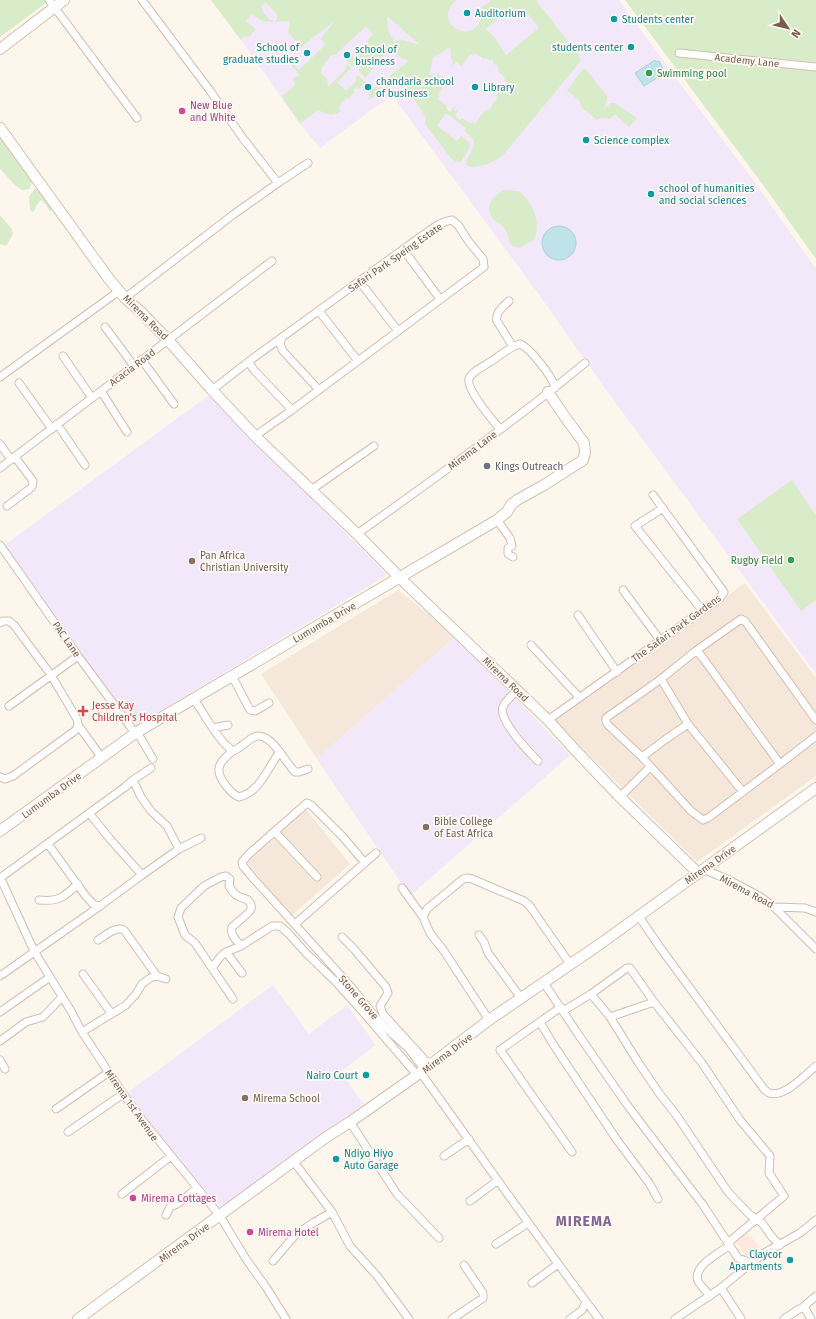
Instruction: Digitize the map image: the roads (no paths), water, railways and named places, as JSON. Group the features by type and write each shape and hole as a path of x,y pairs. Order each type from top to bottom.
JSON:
{"street":[{"path":"0,48 51,4 64,0"},
{"path":"142,0 221,106 242,137 278,183"},
{"path":"51,4 136,118"},
{"name":"Academy Lane","path":"679,53 816,66"},
{"name":"Mirema Road","path":"0,128 122,295 168,340 255,436 548,720 620,797 700,871 729,880 759,896 774,907 805,908 816,912"},
{"path":"0,377 122,295 234,214 308,163"},
{"name":"Safari Park Speing Estate","path":"212,390 403,249 444,222 452,220 458,225 469,242 483,259 484,267 255,436"},
{"path":"403,249 440,299"},
{"name":"Acacia Road","path":"0,468 272,260"},
{"path":"360,282 398,331"},
{"path":"509,301 500,310 496,317 513,347"},
{"path":"319,311 358,361"},
{"path":"105,327 134,366"},
{"path":"282,337 280,344 283,351 319,390"},
{"path":"500,429 470,388 468,381 471,376 483,366 520,344 525,347 553,381 552,390"},
{"path":"63,356 92,398"},
{"path":"142,360 174,404"},
{"path":"249,362 253,369 292,410"},
{"name":"Mirema Lane","path":"357,534 390,512 552,390 585,363"},
{"path":"19,383 85,465"},
{"name":"Lumumba Drive","path":"0,831 136,732 497,520 507,512 511,505 517,500 568,471 583,460 586,453 584,443 565,418 552,390"},
{"path":"101,391 127,432"},
{"path":"0,444 33,481 32,487 7,506"},
{"path":"311,490 374,446"},
{"name":"The Safari Park Gardens","path":"548,720 720,598 724,592 653,495"},
{"path":"663,508 635,526 702,610"},
{"path":"497,520 510,538 512,546 508,548 508,554 513,557"},
{"name":"PAC Lane","path":"0,544 78,656 136,732 152,759"},
{"path":"623,590 660,640"},
{"path":"578,615 617,672"},
{"path":"816,720 743,619 738,620 661,679 606,718 608,725 642,757 691,810 705,820 816,736"},
{"path":"0,623 3,621 9,621 14,625 51,675 77,719 78,725 102,758"},
{"path":"531,645 579,697"},
{"path":"697,650 780,764"},
{"path":"10,706 78,656"},
{"path":"232,676 250,710 256,711 269,704"},
{"path":"661,679 688,724 743,792"},
{"path":"517,690 503,707 502,712 515,736 538,761"},
{"path":"193,698 213,728 233,751"},
{"path":"642,757 688,724"},
{"path":"0,777 5,779 12,776 76,730 78,725"},
{"path":"213,728 228,725"},
{"path":"279,753 260,784 250,793 238,797 234,795 224,783 219,771 219,767 222,763 233,751 253,738 260,736 270,741 295,772 308,769"},
{"path":"620,797 650,767"},
{"path":"0,878 151,768"},
{"path":"133,780 141,797 151,811 167,826 179,849"},
{"name":"Mirema Drive","path":"78,1319 325,1138 423,1070 489,1020 544,983 816,788"},
{"name":"Stone Grove","path":"365,863 343,837 311,805 307,803 248,854 242,862 242,864 281,910 353,989 372,1013 409,1049 423,1070"},
{"path":"89,813 142,875"},
{"path":"275,832 317,876"},
{"path":"0,976 179,849 201,838"},
{"path":"48,844 78,884 80,889 93,904 100,906"},
{"path":"295,924 376,853"},
{"path":"233,999 195,943 185,935 178,917 181,908 196,892 221,877 226,876 230,879 229,886 233,893 238,897 248,900 251,905 251,909 248,913 232,926 231,929 233,936 241,946"},
{"name":"Mirema 1st Avenue","path":"0,878 34,951 71,1011 82,1032 123,1094 220,1216 246,1259 266,1286 286,1319"},
{"path":"423,917 427,909 463,879 472,879 524,901 570,964"},
{"path":"39,900 50,901 60,899 78,884"},
{"path":"402,888 423,917 430,933 444,951 489,1020"},
{"path":"774,907 816,949"},
{"path":"638,915 764,1089 769,1093 778,1094 785,1091 816,1066"},
{"path":"212,968 226,952 241,946 272,926 276,925 284,928 306,953 423,1070 469,1140 599,1319"},
{"path":"98,940 115,929 120,928 124,930 157,976 166,979"},
{"path":"479,935 484,942 488,953 521,998"},
{"path":"342,937 386,987 388,993 380,1006 383,1014 425,1060 423,1070"},
{"path":"226,952 242,973"},
{"path":"572,1152 500,1050 540,1022 591,994 627,968 630,968 654,1002 702,1062 740,1120 770,1156 769,1173 784,1196 756,1218 699,1270 699,1282 710,1296"},
{"path":"83,974 111,1014"},
{"path":"82,1032 126,1005 136,994 142,984 157,976"},
{"path":"0,1012 50,977"},
{"path":"544,983 628,1106 689,1186 738,1258 751,1262"},
{"path":"591,994 610,1017 646,1074 677,1116 728,1192 750,1215 762,1223 780,1245"},
{"path":"0,1041 26,1022 43,1017 62,998"},
{"path":"610,1017 654,1002"},
{"path":"540,1022 553,1044 617,1140 649,1183 658,1199"},
{"path":"0,1060 6,1069"},
{"path":"56,1109 109,1072"},
{"path":"68,1132 123,1094"},
{"path":"350,1122 397,1194 439,1238"},
{"path":"444,1156 469,1140"},
{"path":"122,1194 171,1156"},
{"path":"294,1162 332,1212 350,1246 378,1277 409,1319"},
{"path":"470,1201 498,1180"},
{"path":"166,1215 170,1207 177,1204 197,1188"},
{"path":"272,1261 296,1234 313,1222 332,1212"},
{"path":"675,1319 721,1288 751,1262 800,1233 816,1220"},
{"path":"496,1244 528,1222"},
{"path":"532,1283 558,1264"},
{"path":"452,1319 483,1298 483,1294 464,1265"},
{"path":"721,1288 741,1319"},
{"path":"784,1319 799,1308 802,1308 816,1296"},
{"path":"570,1319 582,1310 586,1302"},
{"path":"802,1308 806,1310 811,1319"}],"water":[{"name":"Swimming pool","path":"655,60 656,62 659,61 663,69 661,71 663,74 644,86 635,73"},
{"path":"556,226 562,226 571,231 575,237 575,249 571,255 562,260 556,260 547,255 542,246 542,240 547,231"}],"place":[{"name":"Auditorium","path":"467,13"},
{"name":"Students center","path":"614,19"},
{"name":"students center","path":"631,47"},
{"name":"School of graduate studies","path":"307,53"},
{"name":"school of business","path":"347,55"},
{"name":"Swimming pool","path":"649,73"},
{"name":"chandaria school of business","path":"368,87"},
{"name":"Library","path":"475,87"},
{"name":"New Blue and White","path":"182,111"},
{"name":"Science complex","path":"586,140"},
{"name":"school of humanities and social sciences","path":"651,194"},
{"name":"Kings Outreach","path":"487,466"},
{"name":"Rugby Field","path":"791,560"},
{"name":"Pan Africa Christian University","path":"192,561"},
{"name":"Jesse Kay Children's Hospital","path":"83,711"},
{"name":"Bible College of East Africa","path":"426,827"},
{"name":"Nairo Court","path":"366,1075"},
{"name":"Mirema School","path":"245,1098"},
{"name":"Ndiyo Hiyo Auto Garage","path":"336,1159"},
{"name":"Mirema Cottages","path":"133,1198"},
{"name":"Mirema Hotel","path":"250,1232"},
{"name":"Claycor Apartments","path":"790,1260"}],"district":[{"name":"MIREMA","path":"584,1221"}]}
